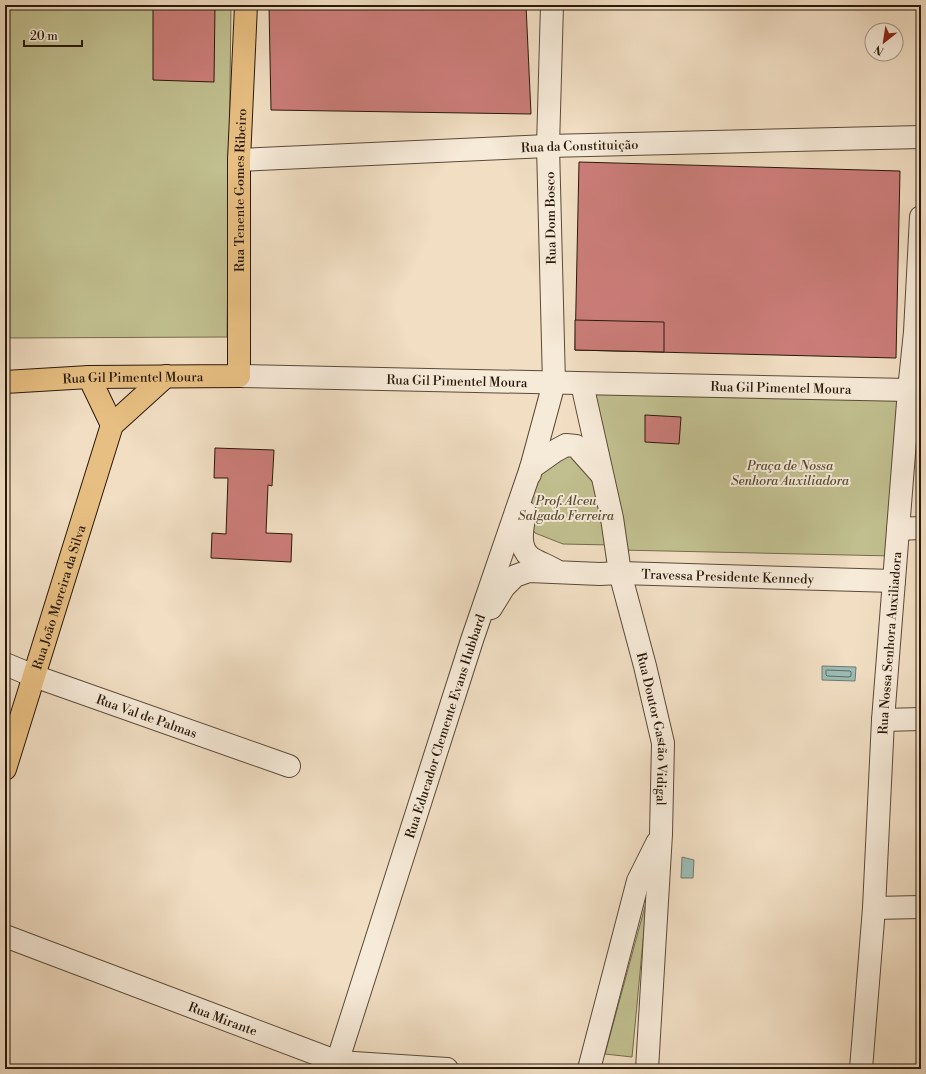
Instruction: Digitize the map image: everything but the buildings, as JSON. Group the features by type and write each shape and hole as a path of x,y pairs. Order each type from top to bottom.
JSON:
{"main road":[{"name":"Rua Tenente Gomes Ribeiro","path":"239,376 239,160 246,5"},
{"path":"89,377 112,425 166,376"},
{"name":"Rua Gil Pimentel Moura","path":"6,384 89,377 239,376"},
{"name":"Rua João Moreira da Silva","path":"5,769 112,425"}],"street":[{"name":"Rua Dom Bosco","path":"552,5 548,146 554,383"},
{"name":"Rua da Constituição","path":"239,160 548,146 921,137"},
{"name":"Rua Nossa Senhora Auxiliadora","path":"861,1069 874,908 883,720 909,390 918,332 921,217"},
{"name":"Rua Gil Pimentel Moura","path":"239,376 909,390"},
{"name":"Rua Educador Clemente Evans Hubbard","path":"337,1065 472,640 531,468 554,383"},
{"name":"Rua Doutor Gastão Vidigal","path":"582,384 612,518 620,573 645,666 663,743 661,834 638,882 589,1069"},
{"path":"531,468 566,445 576,446 603,476"},
{"name":"Travessa Presidente Kennedy","path":"531,468 521,535 523,547 530,556 562,573"},
{"path":"898,529 921,528"},
{"name":"Travessa Presidente Kennedy","path":"472,640 504,587 515,576 529,571 600,574 620,573 894,580"},
{"name":"Rua Val de Palmas","path":"5,664 34,676 289,766"},
{"path":"883,720 921,719"},
{"path":"647,1069 661,834"},
{"path":"874,908 921,907"},
{"name":"Rua Mirante","path":"5,936 337,1065 447,1069"}],"green space":[{"path":"5,5 231,5 227,337 5,338"},
{"name":"Praça de Nossa Senhora Auxiliadora","path":"587,388 905,394 893,556 620,550"},
{"name":"Prof. Alceu Salgado Ferreira","path":"574,451 598,479 611,545 563,544 535,533 527,520 535,473"},
{"path":"647,899 632,1057 605,1054"}],"water":[{"path":"822,666 856,667 855,681 822,680"},
{"path":"682,857 694,860 693,878 681,878"}]}
